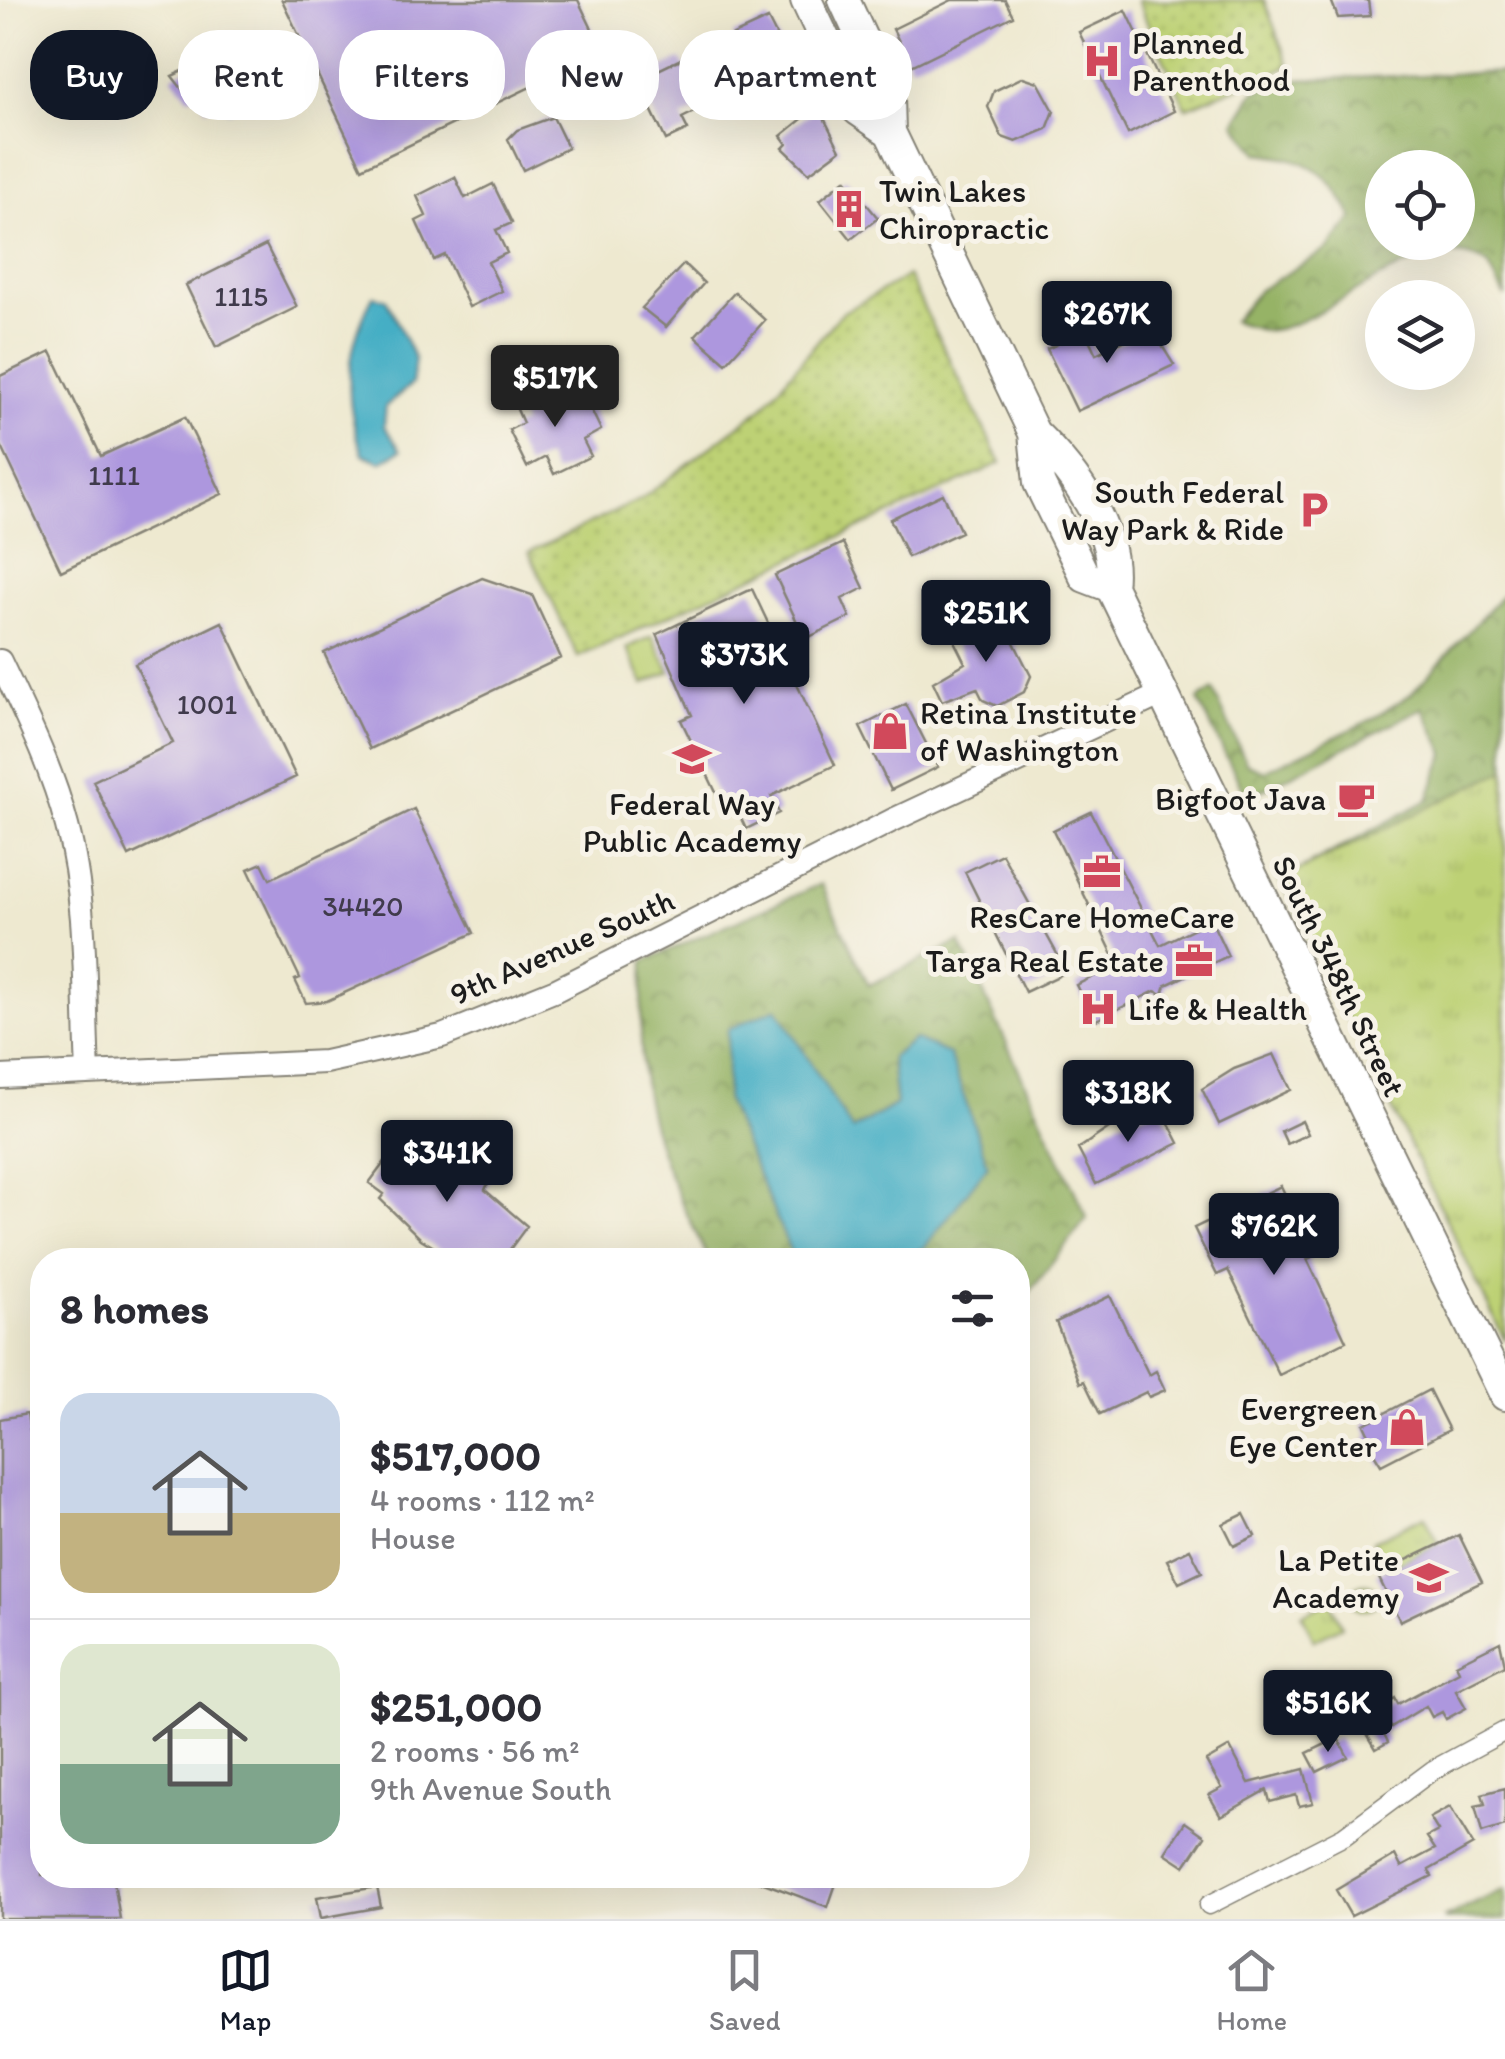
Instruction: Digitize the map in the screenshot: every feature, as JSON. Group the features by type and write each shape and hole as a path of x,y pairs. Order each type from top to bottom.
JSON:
{"main road":[{"name":"South 348th Street","path":"806,0 858,110 890,132"},
{"name":"South 348th Street","path":"844,0 889,97 890,132 1034,433 1039,484 1085,577 1111,587 1505,1395"}],"street":[{"path":"0,660 45,760 68,829 77,880 88,1073"},
{"name":"9th Avenue South","path":"0,1077 325,1062 442,1036 542,996 891,821 1162,694"},
{"path":"1210,1904 1344,1836 1433,1770 1505,1730"}],"green space":[{"path":"1137,0 1264,0 1289,66 1186,108"},
{"path":"1505,72 1505,297 1488,265 1475,260 1475,150 1365,150 1365,260 1421,260 1376,280 1365,280 1365,287 1296,323 1266,330 1233,321 1259,290 1328,249 1353,218 1335,189 1316,170 1292,159 1258,153 1235,123 1255,91 1291,80"},
{"path":"908,276 1001,463 578,657 529,552 640,500 762,408 840,314"},
{"path":"1505,592 1505,1340 1280,880 1428,800 1445,753 1423,708 1254,794 1242,788 1198,700 1213,690 1247,764 1265,771 1374,718 1411,694"},
{"path":"652,636 670,672 644,684 627,648"},
{"path":"1505,770 1505,1340 1280,880"},
{"path":"821,884 869,985 960,942 1087,1218 1030,1292 1030,1248 923,1248 949,1055 914,1039 891,1058 896,1104 852,1130 797,1248 703,1248 665,1164 650,1114 641,1037 644,961"},
{"path":"1425,1516 1439,1544 1387,1569 1373,1541"},
{"path":"1365,1584 1374,1588 1378,1597 1374,1606 1365,1610 1356,1606 1352,1597 1356,1588"},
{"path":"1330,1601 1342,1626 1314,1640 1302,1614"},
{"path":"1505,1889 1505,1919 1443,1919"}],"water":[{"path":"373,296 386,299 415,359 412,384 386,406 384,426 401,450 381,462 363,454 350,393 352,354"},
{"path":"777,1008 852,1130 896,1104 891,1058 914,1039 949,1054 988,1165 925,1247 789,1248 726,1100 728,1029"}],"building":[{"path":"282,0 578,0 592,30 525,30 525,90 505,99 505,30 339,30 339,120 319,78 319,30 296,30"},
{"path":"952,0 1005,0 1013,16 912,66 912,30 893,29"},
{"path":"1331,0 1368,0 1370,16 1338,18"},
{"path":"1126,10 1174,111 1128,134 1079,32"},
{"path":"768,19 774,30 744,30"},
{"path":"679,60 679,120 688,130 666,140 656,120 659,70"},
{"path":"1023,77 1038,82 1054,111 1047,129 1016,142 1002,137 988,107 994,91"},
{"path":"339,120 462,120 362,168"},
{"path":"554,120 568,148 523,170 508,139 517,130"},
{"path":"801,120 825,120 840,150 809,173 783,148 787,144 781,136"},
{"path":"455,177 465,198 493,184 512,223 496,230 507,253 488,262 502,291 469,307 445,255 434,260 416,221 426,216 417,196"},
{"name":"Twin Lakes Chiropractic","path":"846,179 878,218 851,239 820,200"},
{"path":"266,245 297,307 216,347 186,285"},
{"path":"684,264 704,283 666,327 642,308"},
{"path":"735,292 765,320 726,363 695,336"},
{"path":"1151,328 1174,365 1077,411 1047,349 1085,331 1096,354"},
{"path":"51,352 101,456 185,417 222,494 61,571 0,443 0,376"},
{"path":"560,385 568,401 583,393 601,430 583,440 591,456 554,474 546,457 527,467 509,430 523,423 516,407"},
{"path":"943,494 961,532 908,557 890,519"},
{"path":"843,543 864,588 842,599 850,617 805,639 775,575"},
{"path":"482,578 532,595 561,658 370,749 324,653"},
{"path":"752,589 835,765 771,796 779,813 746,829 736,808 726,813 681,720 692,715 657,634"},
{"path":"989,616 1003,621 1031,676 1024,692 997,706 983,700 977,688 942,701 933,682 965,663 955,643 960,630"},
{"path":"222,622 296,777 129,856 93,781 173,743 135,664"},
{"path":"906,704 938,767 891,790 860,727"},
{"path":"414,809 474,933 327,1001 306,1003 295,980 300,978 248,869 262,863 270,879"},
{"path":"1091,812 1160,945 1211,920 1228,956 1166,985 1163,994 1155,991 1094,1021 1076,985 1118,965 1053,830"},
{"path":"1002,854 1067,972 1025,992 965,872"},
{"path":"1274,1054 1291,1090 1219,1124 1202,1089 1234,1069"},
{"path":"1161,1108 1179,1143 1096,1184 1078,1149 1118,1122"},
{"path":"1302,1121 1308,1134 1287,1144 1281,1131"},
{"path":"401,1140 417,1152 421,1146 438,1154 468,1177 476,1169 490,1179 485,1190 527,1226 511,1248 436,1248 380,1199 384,1194 369,1183"},
{"path":"1281,1186 1315,1256 1307,1259 1346,1341 1279,1375 1228,1270 1217,1275 1194,1228"},
{"path":"1110,1296 1149,1375 1156,1371 1165,1390 1149,1397 1146,1392 1100,1414 1084,1381 1080,1383 1056,1322"},
{"name":"Evergreen Eye Center","path":"1429,1390 1449,1430 1381,1465 1365,1439 1370,1437 1364,1424"},
{"path":"27,1414 30,1432 30,1888 115,1888 120,1919 0,1919 0,1419"},
{"path":"1244,1514 1255,1536 1234,1546 1223,1524"},
{"name":"La Petite Academy","path":"1459,1535 1482,1582 1400,1621 1377,1574"},
{"path":"1190,1549 1202,1572 1179,1583 1167,1560"},
{"path":"1500,1642 1505,1665 1456,1690 1466,1708 1446,1719 1442,1712 1432,1717 1426,1706 1383,1732 1388,1742 1376,1749 1359,1720 1395,1698 1398,1704 1459,1671 1456,1664"},
{"path":"1338,1738 1348,1757 1317,1772 1307,1753"},
{"path":"1230,1747 1249,1783 1304,1769 1313,1803 1299,1806 1296,1795 1270,1802 1267,1790 1221,1816 1209,1795 1222,1788 1206,1761"},
{"path":"1505,1788 1505,1826 1482,1833 1475,1806 1485,1804 1482,1794"},
{"path":"1450,1807 1473,1845 1429,1870 1432,1876 1351,1916 1336,1890 1395,1855 1401,1867 1435,1849 1427,1837 1438,1831 1430,1818"},
{"path":"1185,1822 1205,1836 1185,1866 1165,1853"},
{"path":"377,1888 381,1907 321,1918 317,1897"},
{"path":"777,1888 835,1888 828,1907"}],"place":[{"name":"Planned Parenthood","path":"1102,61"},
{"name":"Twin Lakes Chiropractic","path":"849,209"},
{"name":"South Federal Way Park & Ride","path":"1314,510"},
{"name":"Retina Institute of Washington","path":"890,731"},
{"name":"Federal Way Public Academy","path":"692,759"},
{"name":"Bigfoot Java","path":"1356,799"},
{"name":"ResCare HomeCare","path":"1102,872"},
{"name":"Targa Real Estate","path":"1194,961"},
{"name":"Life & Health","path":"1098,1009"},
{"name":"Evergreen Eye Center","path":"1407,1427"},
{"name":"La Petite Academy","path":"1429,1578"}]}
